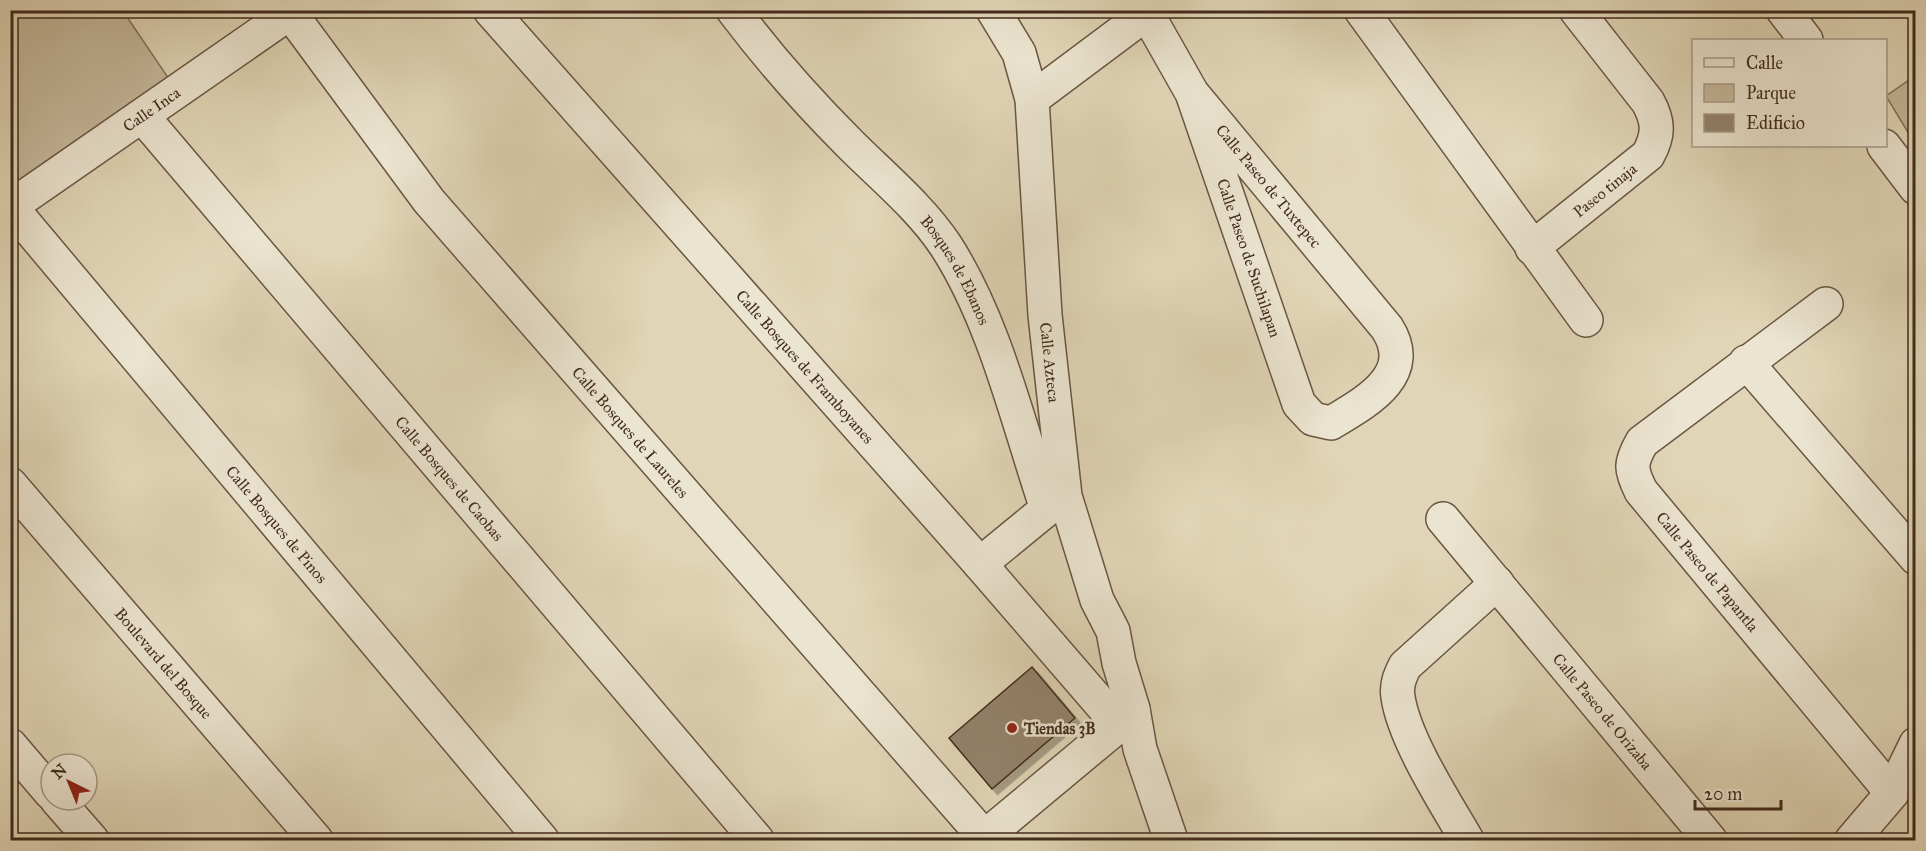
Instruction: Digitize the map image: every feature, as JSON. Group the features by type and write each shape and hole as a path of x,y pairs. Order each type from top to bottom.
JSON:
{"street":[{"name":"Calle Bosques de Framboyanes","path":"490,10 980,564 1126,717"},
{"name":"Bosques de Ebanos","path":"733,10 780,72 913,207 945,244 968,285 1056,503"},
{"name":"Calle Azteca","path":"993,10 1019,53 1032,99 1056,503 1113,632 1126,717 1140,749 1171,840"},
{"path":"1361,10 1586,320"},
{"name":"Paseo tinaja","path":"1532,248 1648,155 1657,139 1657,119 1648,102 1576,10"},
{"path":"1783,10 1805,39"},
{"path":"1032,99 1148,11"},
{"name":"Calle Paseo de Tuxtepec","path":"1148,11 1192,93 1388,328 1396,341 1398,357 1390,376 1371,398 1331,423 1313,419"},
{"name":"Calle Inca","path":"11,207 143,117 290,12"},
{"name":"Calle Bosques de Laureles","path":"290,12 429,201 984,840"},
{"name":"Calle Paseo de Suchilapan","path":"1192,93 1299,404 1313,419"},
{"name":"Calle Bosques de Caobas","path":"143,117 758,840"},
{"path":"1885,147 1916,188"},
{"name":"Calle Bosques de Pinos","path":"11,207 542,840"},
{"name":"Calle Paseo de Papantla","path":"1826,304 1642,442 1632,460 1633,475 1641,491 1892,793"},
{"path":"1746,362 1916,558"},
{"name":"Boulevard del Bosque","path":"10,484 316,840"},
{"path":"980,564 1056,503"},
{"name":"Calle Paseo de Orizaba","path":"1443,519 1710,840"},
{"path":"1467,840 1408,727 1398,698 1398,682 1405,666 1497,583"},
{"path":"984,840 1126,717"},
{"name":"Calle Azteca","path":"1126,717 1162,757 1193,840"},
{"path":"1852,840 1892,793 1916,744"},
{"path":"10,745 39,779"},
{"path":"68,812 92,840"}],"green space":[{"path":"11,11 123,11 171,82 11,191"},
{"path":"1915,76 1915,144 1887,98 1887,95"}],"building":[{"name":"Tiendas 3B","path":"1032,667 1075,718 992,789 949,738"}],"place":[{"name":"Tiendas 3B","path":"1012,728"}]}
